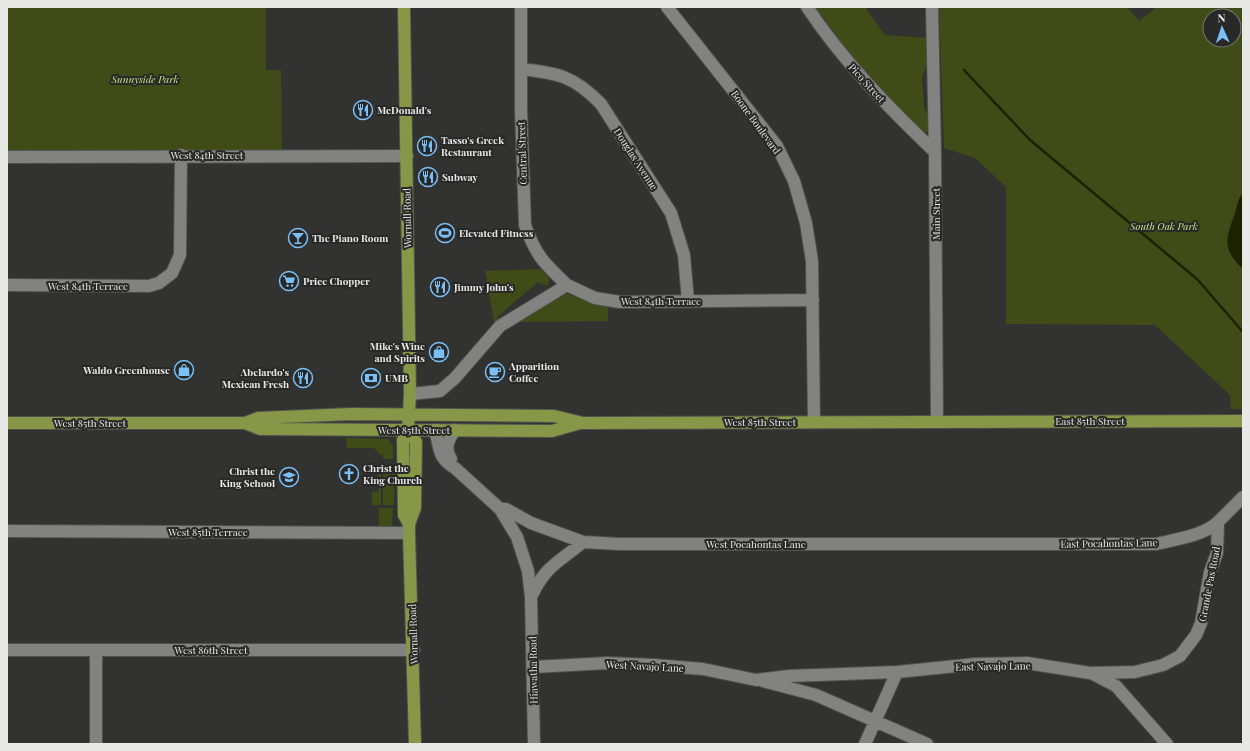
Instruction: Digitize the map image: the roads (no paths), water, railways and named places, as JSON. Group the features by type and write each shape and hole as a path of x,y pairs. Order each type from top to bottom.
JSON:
{"main road":[{"name":"Wornall Road","path":"404,7 410,394 408,430 416,442 415,508 409,528 414,650 415,744"},
{"name":"West 85th Street","path":"7,423 245,423 261,418 351,414 554,416 583,423 937,422"},
{"name":"East 85th Street","path":"937,422 1243,421"},
{"name":"West 85th Street","path":"245,423 260,430 552,431 583,423"}],"street":[{"name":"Central Street","path":"521,7 525,225 531,242 541,260 567,285"},
{"name":"Boone Boulevard","path":"667,7 777,146 794,181 806,223 812,261 814,422"},
{"name":"Pico Street","path":"807,7 854,69 895,113 935,152"},
{"name":"Main Street","path":"932,7 935,152 937,422"},
{"name":"Douglas Avenue","path":"521,69 555,74 571,79 586,89 600,104 671,213 684,255 688,302"},
{"name":"West 84th Terrace","path":"7,285 149,286 159,283 172,273 177,265 180,255 181,155"},
{"name":"West 84th Street","path":"7,156 407,156"},
{"name":"West 84th Terrace","path":"567,285 595,298 620,302 813,300"},
{"path":"410,394 440,391 455,378 500,326 567,285"},
{"name":"Hiawatha Road","path":"435,430 442,458 446,463 454,468 500,509 517,537 528,571 531,597 534,744"},
{"name":"Hiawatha Road","path":"454,468 447,450 449,437 455,430"},
{"path":"1218,522 1243,497"},
{"name":"West Pocahontas Lane","path":"500,509 506,509 531,523 583,542 619,544 1019,544"},
{"name":"East Pocahontas Lane","path":"1019,544 1156,544 1201,532 1211,528 1218,522"},
{"name":"Grande Pas Road","path":"1163,665 1180,656 1196,635 1201,623 1210,572 1217,553 1218,522"},
{"name":"West 85th Terrace","path":"7,531 409,528"},
{"name":"Hiawatha Road","path":"531,597 540,578 554,563 583,542"},
{"name":"West 86th Street","path":"7,650 414,650"},
{"path":"96,650 96,744"},
{"name":"West Navajo Lane","path":"533,667 606,663 703,669 816,695 877,720 927,744"},
{"name":"East Navajo Lane","path":"897,672 976,664 1027,663 1090,673 1134,672 1163,665"},
{"path":"865,744 877,720 897,672"},
{"name":"West Navajo Lane","path":"756,680 789,676 897,672"},
{"name":"East Navajo Lane","path":"1090,673 1116,686 1167,744"}],"waterway":[{"path":"964,70 1030,140 1197,279 1243,332"}],"place":[{"name":"McDonald's","path":"363,110"},
{"name":"Tasso's Greek Restaurant","path":"427,146"},
{"name":"Subway","path":"428,177"},
{"name":"Elevated Fitness","path":"445,233"},
{"name":"The Piano Room","path":"298,238"},
{"name":"Price Chopper","path":"289,281"},
{"name":"Jimmy John's","path":"440,287"},
{"name":"Mike's Wine and Spirits","path":"439,352"},
{"name":"Waldo Greenhouse","path":"184,370"},
{"name":"Apparition Coffee","path":"495,372"},
{"name":"Abelardo's Mexican Fresh","path":"303,378"},
{"name":"UMB","path":"371,378"},
{"name":"Christ the King Church","path":"349,474"},
{"name":"Christ the King School","path":"289,477"}],"park label":[{"name":"Sunnyside Park","path":"145,79"},
{"name":"South Oak Park","path":"1164,226"}]}
